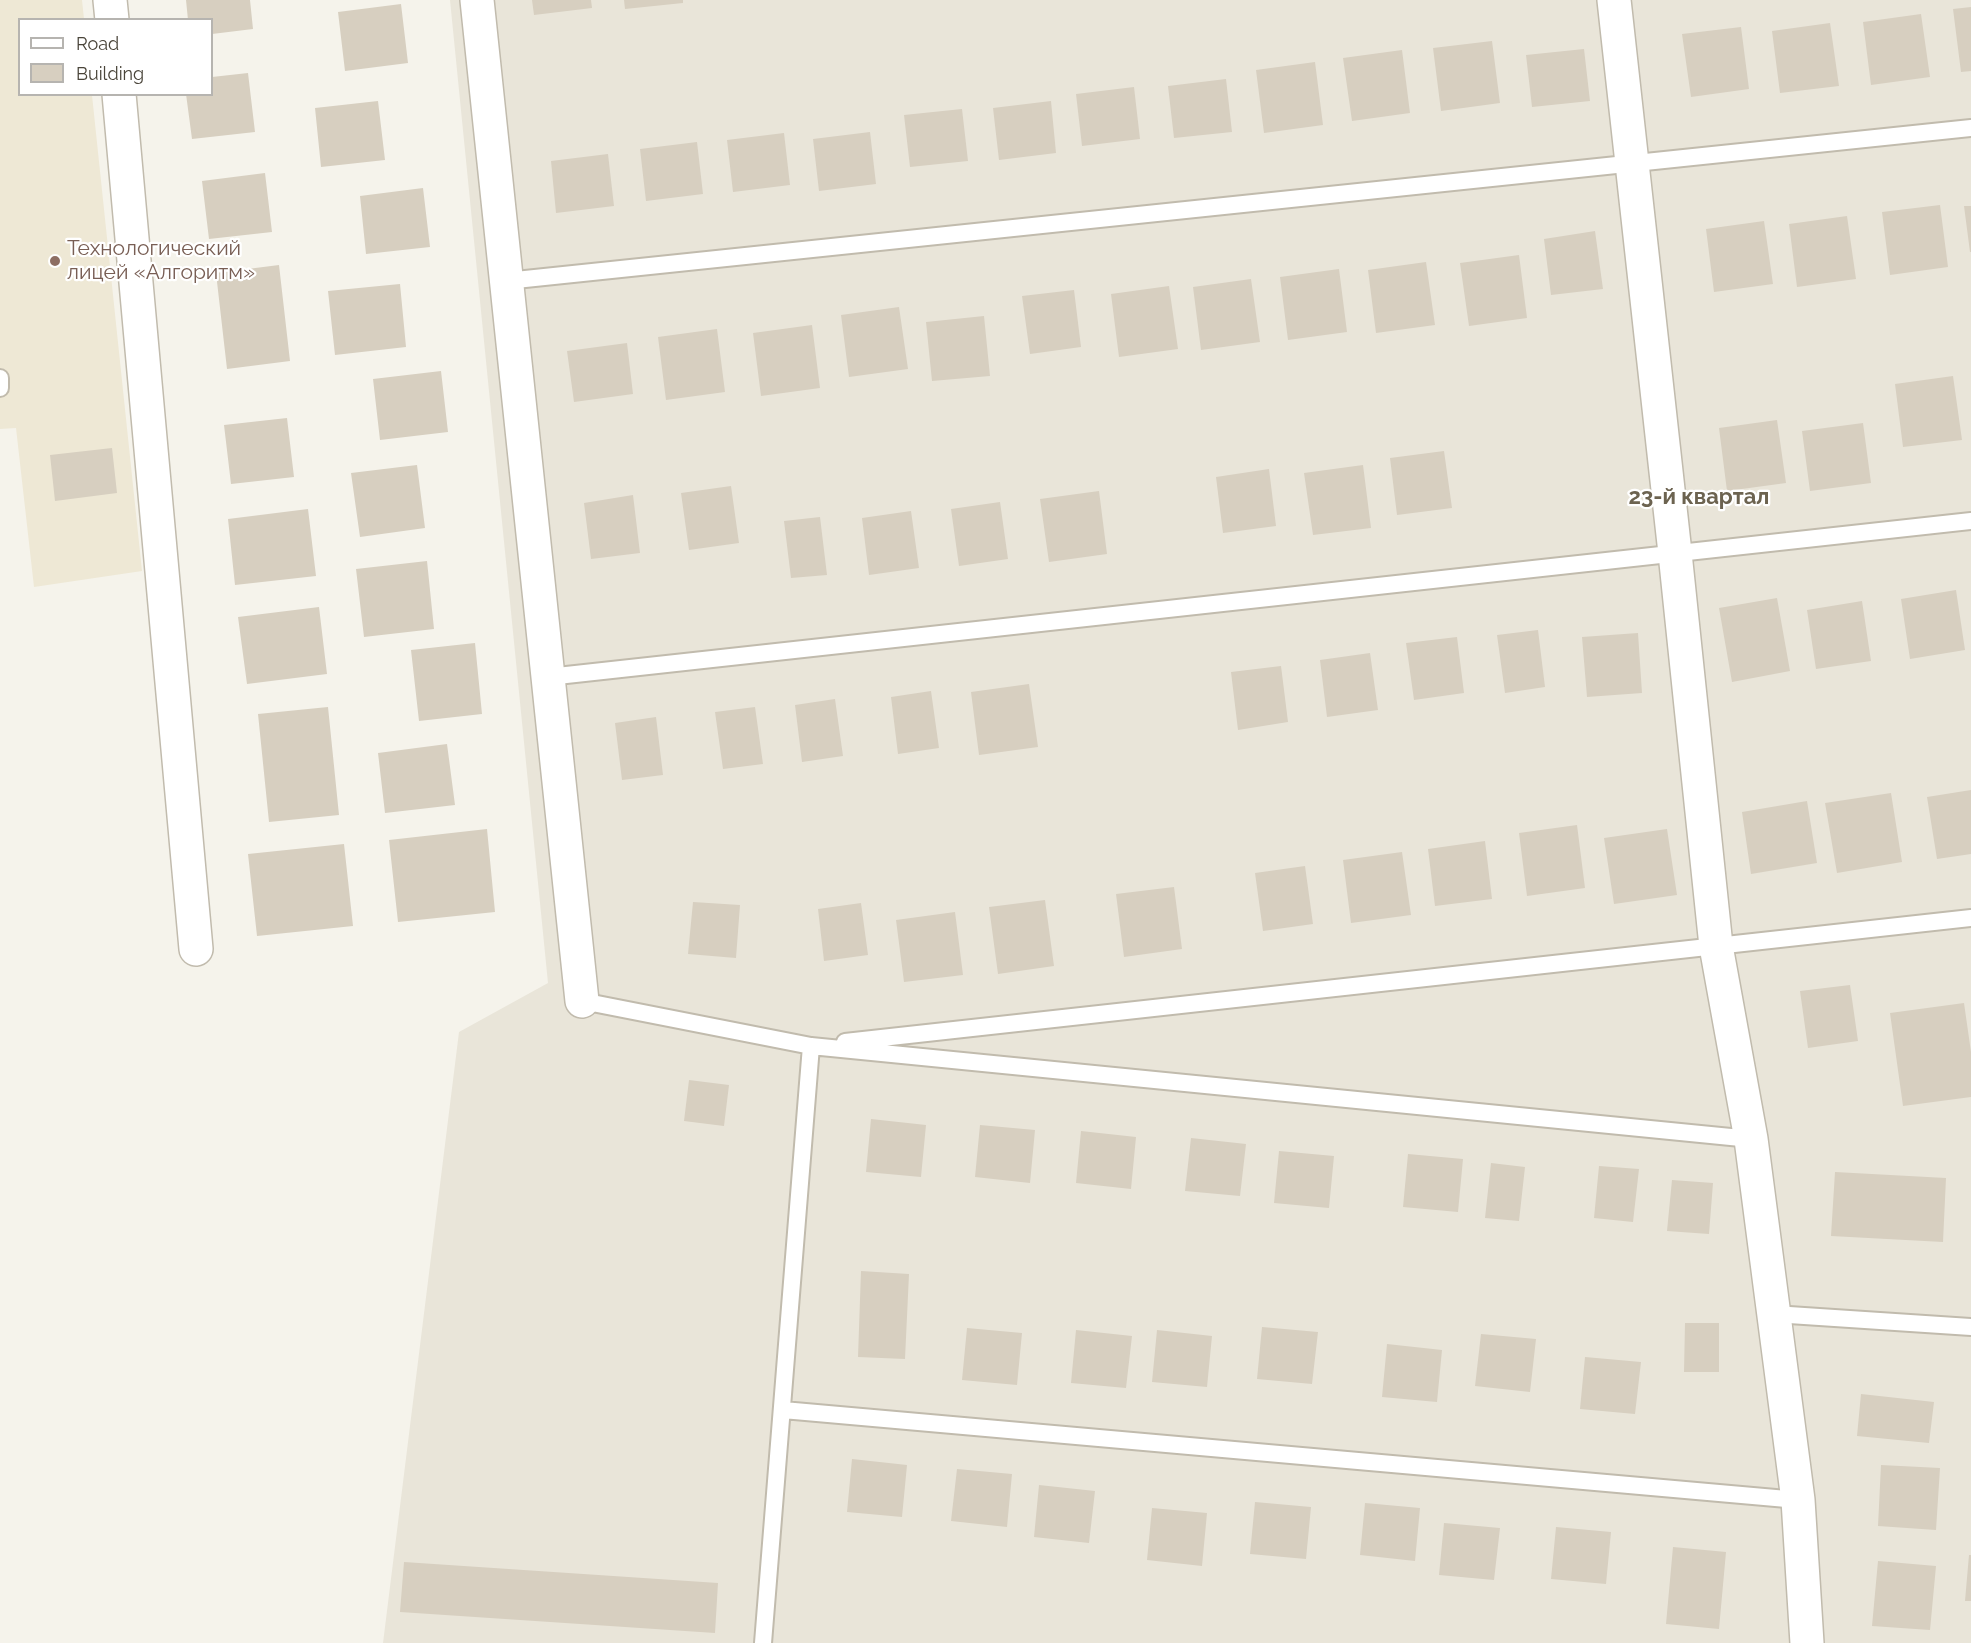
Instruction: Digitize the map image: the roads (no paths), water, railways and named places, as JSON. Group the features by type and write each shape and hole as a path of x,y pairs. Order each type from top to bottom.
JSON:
{"street":[{"path":"110,0 112,18"},
{"path":"477,0 582,1001"},
{"path":"1614,0 1676,553 1716,946 1750,1139 1774,1314 1798,1500 1807,1643"},
{"path":"119,96 196,949"}],"lane":[{"path":"506,281 1971,128"},
{"path":"0,378 0,388"},
{"path":"548,677 1971,521"},
{"path":"811,1046 1971,918"},
{"path":"582,1001 811,1046 1750,1139"},
{"path":"763,1643 811,1046"},
{"path":"1774,1314 1971,1327"},
{"path":"783,1410 1798,1500"}],"place":[{"name":"Технологический лицей «Алгоритм»","path":"55,261"}],"district":[{"name":"23-й квартал","path":"1699,497"}]}
